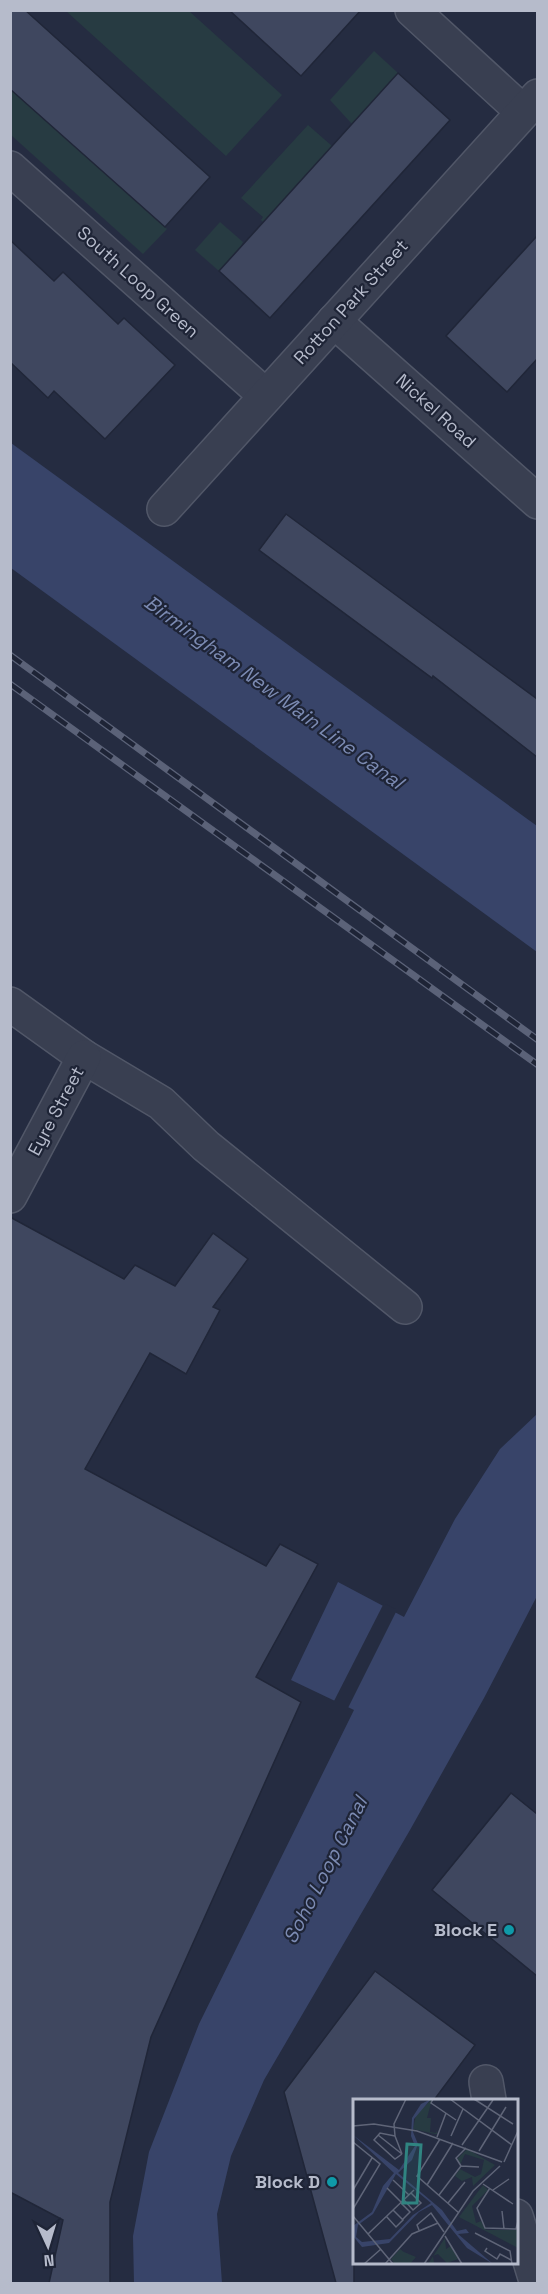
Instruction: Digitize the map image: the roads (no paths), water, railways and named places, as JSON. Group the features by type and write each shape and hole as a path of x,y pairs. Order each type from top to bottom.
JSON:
{"street":[{"path":"412,10 530,104"},
{"name":"Rotton Park Street","path":"164,509 530,104"},
{"name":"South Loop Green","path":"10,168 266,396"},
{"name":"Nickel Road","path":"334,321 537,502"},
{"path":"10,1004 84,1058 161,1103 206,1146 405,1308"},
{"name":"Eyre Street","path":"10,1196 84,1058"},
{"path":"518,2222 537,2283"}],"water":[{"name":"Birmingham New Main Line Canal","path":"11,443 537,826 537,952 11,568"},
{"name":"Soho Loop Canal","path":"537,1414 537,1596 484,1698 410,1830 264,2080 231,2156 217,2214 222,2283 134,2284 133,2236 149,2152 199,2024 354,1710 291,1680 338,1582 404,1617 455,1519 500,1449"}],"railway":[{"path":"10,655 538,1040"},
{"path":"10,684 538,1065"}],"place":[{"name":"Block E","path":"509,1930"},
{"name":"Block D","path":"332,2182"}]}
